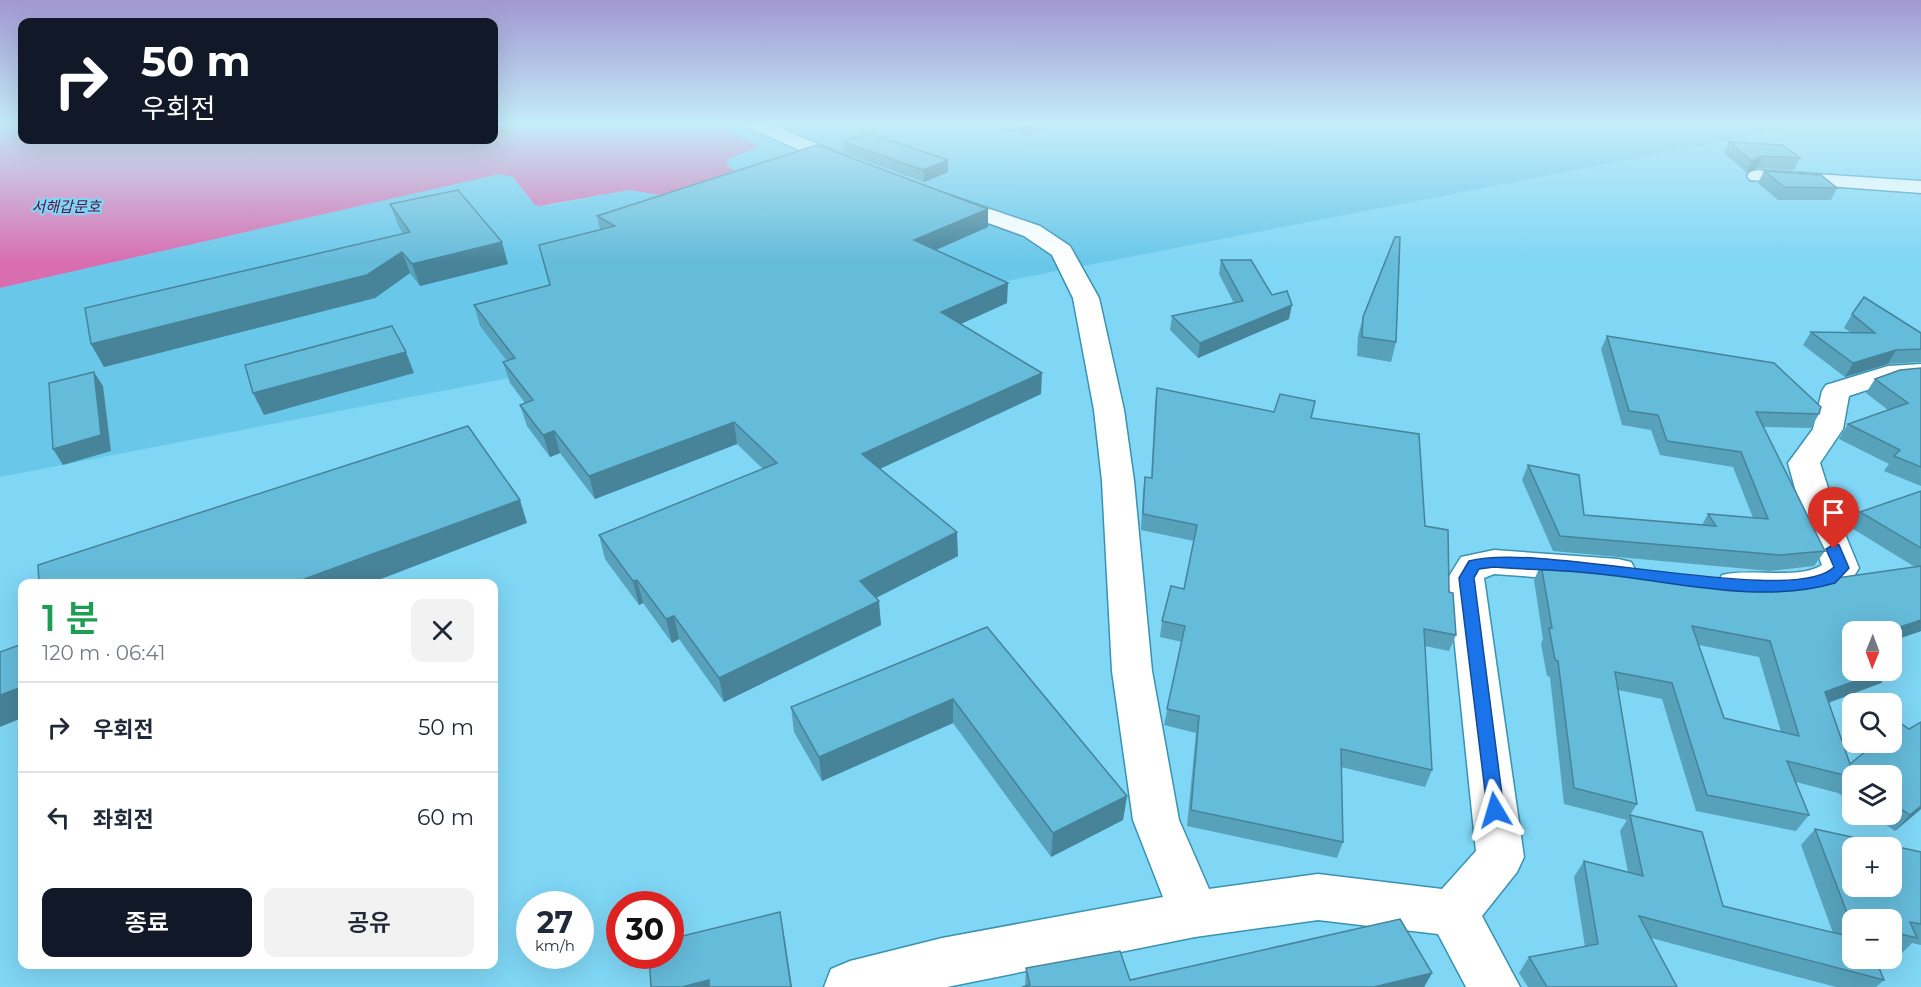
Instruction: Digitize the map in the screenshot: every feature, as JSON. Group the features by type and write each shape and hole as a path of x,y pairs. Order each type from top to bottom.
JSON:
{"street":[{"path":"863,170 874,174"},
{"path":"1756,176 1921,187"},
{"path":"919,190 1032,231 1062,251 1086,298 1109,410 1118,481 1132,671 1156,820 1195,914"},
{"path":"1699,581 1770,586 1830,579 1841,568 1818,510 1804,463 1828,429 1836,391 1888,374 1921,372"},
{"path":"1453,913 1500,857 1466,578 1474,565 1494,562 1605,569 1652,575"},
{"path":"850,987 942,963 1195,914 1318,897 1453,913"},
{"path":"1453,913 1494,987"}],"shaded area":[{"path":"728,170 1576,170 0,477 0,288 500,174 513,177 535,204 548,206 629,190 667,196"}],"water":[{"name":"서해갑문호","path":"0,170 734,170 738,173 667,196 629,190 540,206 535,205 513,177 500,174 0,288"}],"building":[{"path":"739,170 884,170 988,209 914,240 1008,283 941,312 1042,373 862,454 957,532 860,581 879,601 719,678 674,616 666,619 637,580 633,581 599,535 777,463 734,422 589,476 554,431 543,435 520,405 533,400 503,362 515,358 474,305 550,285 539,245 615,226 597,216"},
{"path":"1764,171 1821,175 1837,188 1784,187"},
{"path":"458,190 502,242 412,264 402,252 367,275 91,344 85,308 410,232 390,204"},
{"path":"1395,237 1400,237 1396,342 1362,337 1363,317"},
{"path":"1221,260 1251,260 1272,295 1287,291 1292,305 1200,343 1172,316 1243,301"},
{"path":"1864,297 1921,333 1921,349 1896,350 1853,363 1811,332 1875,333 1852,314"},
{"path":"392,326 406,352 253,393 245,365"},
{"path":"1607,336 1774,363 1821,407 1819,414 1756,412 1825,551 1780,555 1560,536 1528,465 1579,475 1584,515 1716,526 1708,514 1768,519 1741,452 1667,441 1658,415 1629,411"},
{"path":"1921,368 1921,467 1894,456 1900,450 1848,424 1908,403 1875,379 1900,370"},
{"path":"94,372 101,435 53,449 49,383"},
{"path":"1157,388 1274,412 1280,394 1315,401 1311,418 1419,434 1425,526 1448,530 1449,592 1453,593 1456,635 1424,629 1432,770 1341,749 1343,842 1191,810 1199,716 1167,709 1185,626 1162,621 1171,586 1184,589 1197,525 1143,514 1145,477 1152,478"},
{"path":"468,426 520,500 304,579 39,579 38,565"},
{"path":"1921,491 1921,548 1860,512"},
{"path":"1541,564 1575,570 1573,566 1613,568 1780,586 1921,566 1921,620 1902,626 1902,621 1842,621 1842,681 1855,681 1825,692 1842,741 1842,753 1846,753 1850,764 1864,753 1902,753 1902,724 1909,729 1921,722 1921,806 1910,815 1902,810 1902,765 1842,765 1842,775 1787,761 1809,815 1707,795 1672,683 1615,672 1637,804 1574,788 1558,661 1555,660 1549,628 1552,628","holes":["1692,626 1770,641 1799,736 1724,718"]},
{"path":"987,627 1127,796 1053,833 953,699 819,757 791,707"},
{"path":"18,645 18,688 0,695 0,652"},
{"path":"1630,815 1702,832 1723,906 1842,935 1842,969 1880,969 1884,980 1639,916 1677,987 1547,987 1529,957 1598,944 1584,861 1643,876"},
{"path":"1815,829 1852,837 1842,837 1842,897 1902,897 1902,848 1921,852 1921,924 1910,922 1917,938 1902,934 1902,909 1846,909"},
{"path":"780,912 791,987 709,987 709,980 682,987 651,987 650,969 684,969 684,936"},
{"path":"1400,919 1432,973 1374,987 1022,987 1030,985 1026,968 1120,951 1130,980"}],"route":[{"path":"1495,810 1466,578 1474,565 1494,562 1605,569 1699,581 1770,586 1830,579 1841,568 1834,549"}]}
